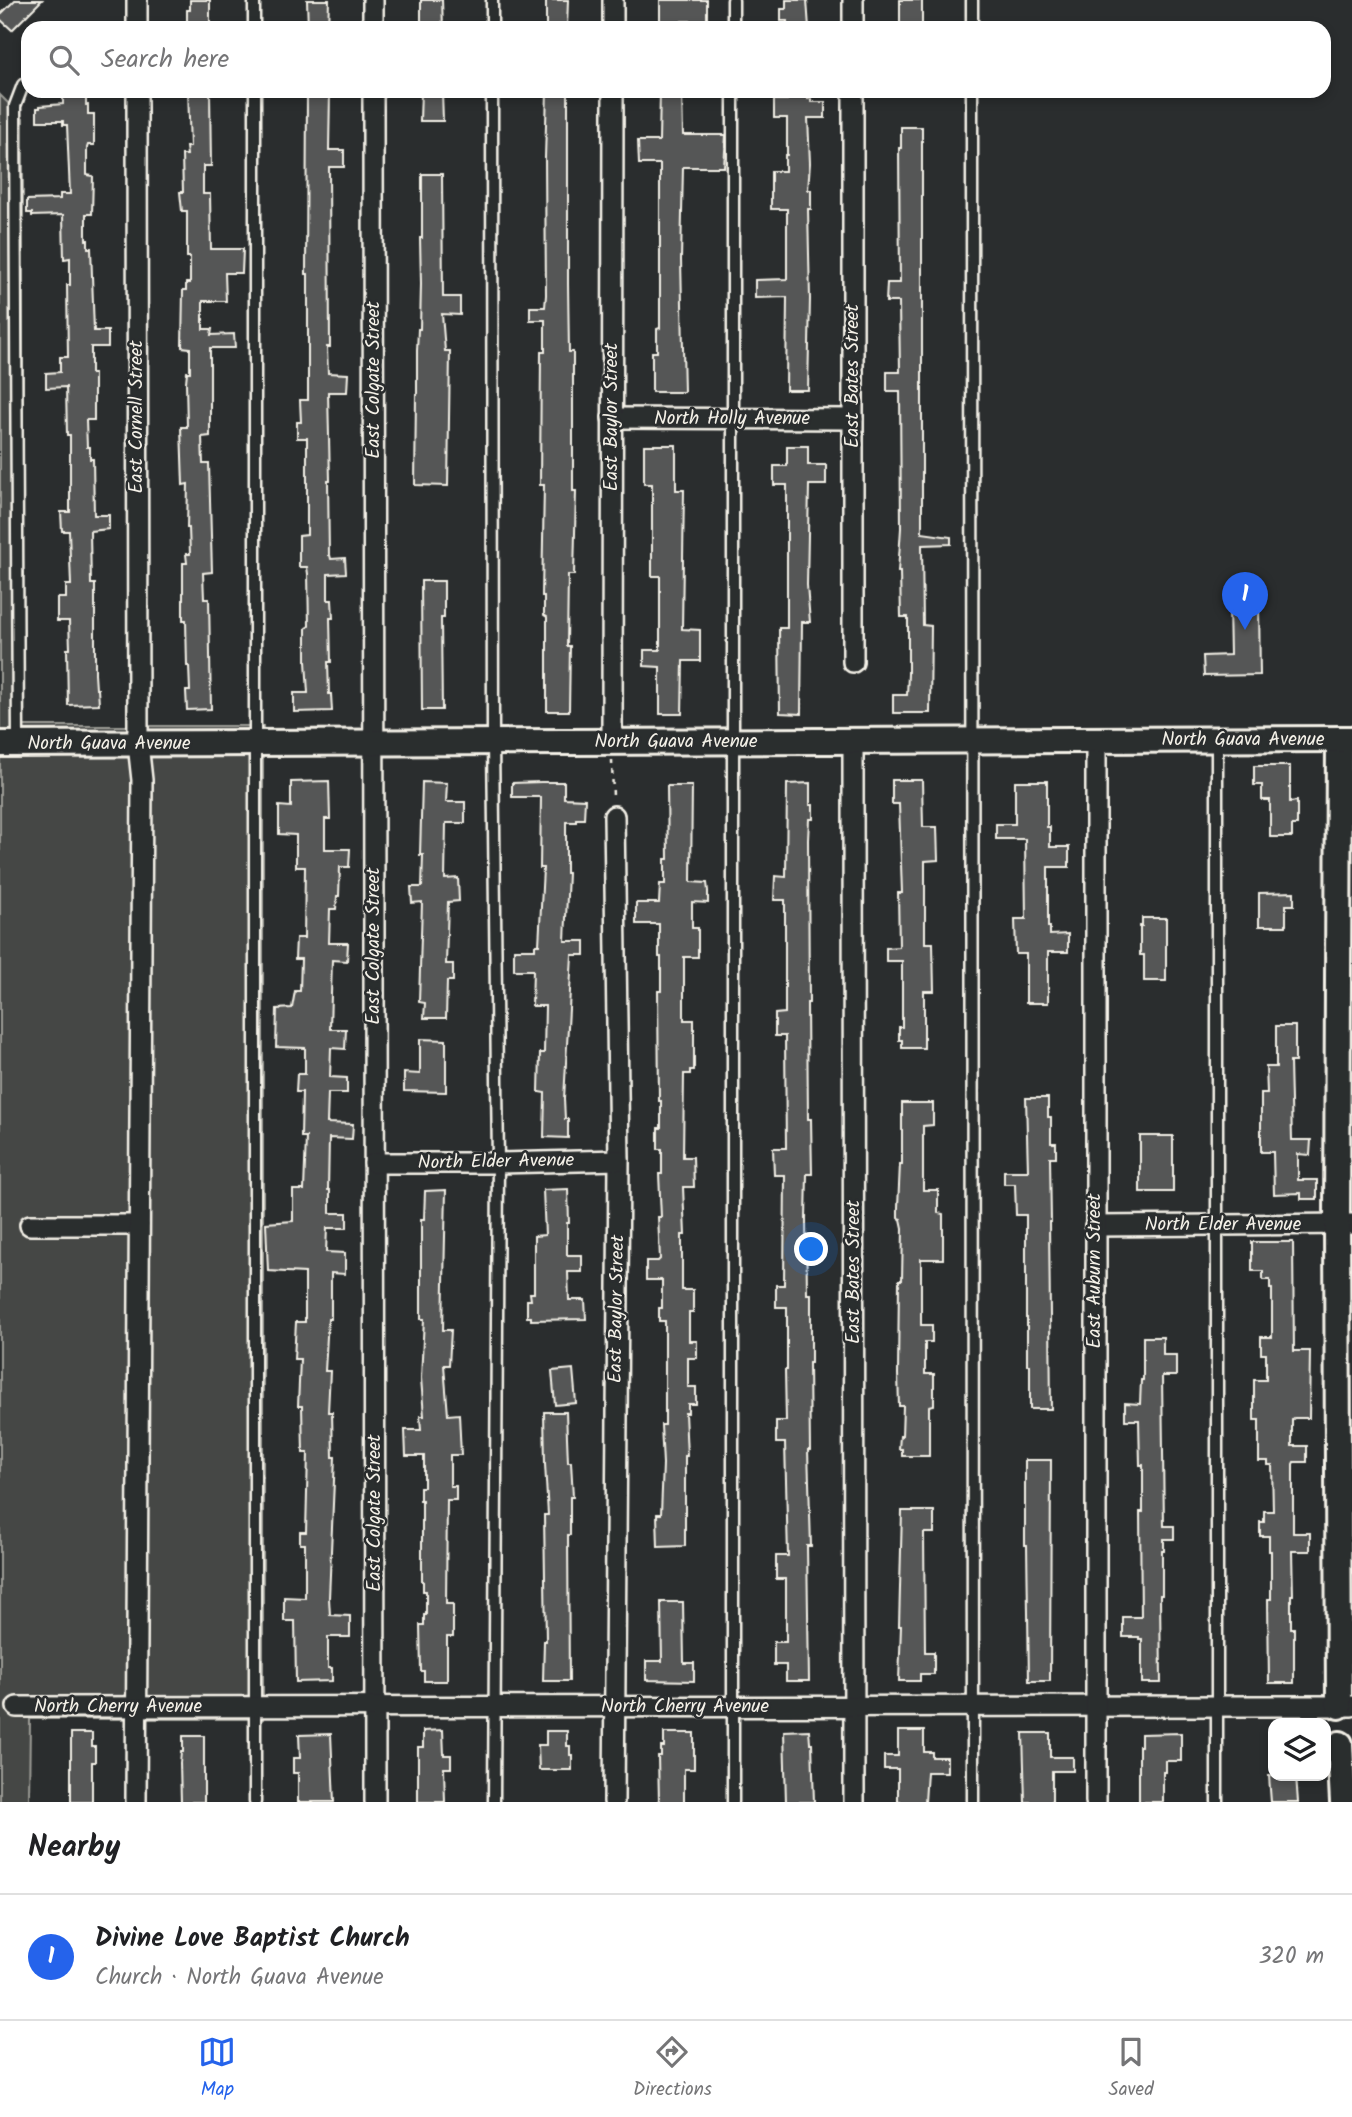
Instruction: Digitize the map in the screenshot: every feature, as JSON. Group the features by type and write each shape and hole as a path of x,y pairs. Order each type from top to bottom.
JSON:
{"street":[{"path":"137,0 137,21"},
{"path":"373,0 373,21"},
{"path":"613,0 613,21"},
{"path":"853,0 853,21"},
{"name":"East Cornell Street","path":"136,98 138,744 142,780 136,1707"},
{"name":"East Colgate Street","path":"373,98 375,1802"},
{"name":"East Baylor Street","path":"612,742 613,98"},
{"name":"East Bates Street","path":"853,98 853,662"},
{"name":"North Holly Avenue","path":"612,418 853,419"},
{"path":"1346,739 1346,1706"},
{"name":"North Guava Avenue","path":"9,744 1346,739"},
{"name":"East Auburn Street","path":"1096,741 1096,1802"},
{"name":"East Bates Street","path":"853,742 854,1802"},
{"name":"East Baylor Street","path":"614,816 619,1160 614,1802"},
{"name":"North Elder Avenue","path":"374,1163 619,1160"},
{"name":"North Elder Avenue","path":"1095,1226 1345,1224"},
{"path":"30,1225 139,1225"},
{"name":"North Cherry Avenue","path":"17,1707 1346,1706"},
{"path":"136,1707 136,1802"},
{"path":"1339,1744 1343,1802"}],"lane":[{"path":"254,0 254,21"},
{"path":"492,0 492,21"},
{"path":"733,0 733,21"},
{"path":"972,0 972,21"},
{"path":"9,744 15,106 21,90"},
{"path":"255,98 256,1802"},
{"path":"492,98 493,742 498,1163 494,1802"},
{"path":"733,98 733,1802"},
{"path":"972,98 973,1802"},
{"path":"1217,740 1217,1802"}],"path":[{"path":"612,742 614,816"}],"shaded area":[{"path":"0,95 23,118 23,726 263,726 263,1719 30,1719 29,1802 0,1802"}],"building":[{"path":"15,0 42,0 12,30 0,19 0,15"},
{"path":"190,0 210,0 210,21 187,21 187,10 190,10"},
{"path":"307,0 329,0 328,21 308,21"},
{"path":"421,0 442,0 443,21 421,21"},
{"path":"546,0 568,0 567,21 546,21"},
{"path":"660,0 707,0 707,21 660,21"},
{"path":"786,0 807,0 808,21 781,21 781,9 786,9"},
{"path":"900,0 922,0 922,21 900,21"},
{"path":"63,98 86,98 88,114 94,114 94,145 88,145 87,148 87,175 93,176 92,214 86,214 86,240 88,248 91,248 94,331 108,331 108,347 91,347 94,420 86,420 87,447 90,447 90,459 93,459 94,515 109,515 109,529 90,531 91,584 95,584 95,674 99,704 68,705 69,621 57,621 57,598 66,598 66,585 71,585 69,531 62,531 61,512 70,512 70,435 67,435 66,387 46,388 46,373 60,372 60,357 68,357 67,285 70,285 70,258 64,259 63,215 32,216 32,213 27,213 27,200 60,199 60,194 70,194 67,125 63,125 63,121 37,121 37,108 40,106 63,104"},
{"path":"188,98 210,98 211,166 203,166 203,194 210,194 211,249 243,249 242,273 225,273 226,301 203,301 203,329 212,329 211,335 234,334 235,348 210,348 210,436 202,437 203,464 209,464 212,572 203,573 204,599 209,599 211,709 187,710 186,691 190,691 186,620 183,620 183,563 187,563 186,554 190,554 187,528 188,484 183,485 181,427 187,427 186,382 187,372 190,372 190,348 182,347 183,290 186,290 186,283 190,283 190,257 187,257 187,211 182,211 180,192 183,192 182,155 187,155 186,147 190,147"},
{"path":"307,98 330,98 329,150 344,150 344,167 329,167 328,373 348,374 347,392 328,392 329,555 331,559 345,558 346,573 328,574 328,600 332,600 333,618 330,618 331,662 328,662 332,711 294,712 294,693 308,693 308,574 307,567 299,567 299,536 307,535 307,438 297,438 297,422 301,422 300,400 308,400"},
{"path":"421,98 442,98 443,121 420,121"},
{"path":"547,98 568,98 569,352 573,352 573,491 576,491 574,575 568,575 569,711 547,711 547,617 544,615 542,596 544,485 540,485 541,352 545,352 545,320 530,320 530,307 545,307"},
{"path":"660,98 682,98 683,135 726,135 724,167 683,167 681,260 684,392 652,392 652,352 657,352 657,329 660,328 660,164 639,164 638,141 659,141"},
{"path":"808,98 811,102 825,102 825,118 808,118 808,190 811,190 811,209 808,209 808,390 786,390 787,297 755,298 755,280 787,279 787,209 771,209 771,171 785,171 787,118 774,118 774,100"},
{"path":"901,127 922,127 922,533 951,537 951,544 922,545 923,625 931,626 930,713 893,713 893,695 907,695 908,674 908,617 901,617 898,572 901,528 900,391 887,391 887,372 900,372 899,302 886,302 887,283 900,283"},
{"path":"422,174 442,174 443,297 460,297 460,315 442,314 445,351 450,351 448,486 415,485"},
{"path":"644,445 676,445 676,490 684,490 682,629 700,630 700,661 683,661 682,714 660,714 660,667 644,666 644,650 660,650 660,576 652,576 652,484 644,484"},
{"path":"787,446 808,446 808,465 826,465 826,485 809,485 807,585 810,622 802,622 801,714 780,713 779,628 787,628 787,485 774,485 774,466 787,466"},
{"path":"421,581 444,581 444,618 441,618 442,710 422,710"},
{"path":"1229,605 1259,605 1260,675 1204,676 1203,656 1230,655"},
{"path":"1254,766 1290,766 1290,802 1297,801 1297,825 1292,825 1292,837 1270,837 1270,800 1262,800 1262,785 1254,785"},
{"path":"892,780 922,780 923,827 937,827 938,860 925,861 925,943 933,943 934,991 924,991 924,1048 902,1048 899,1027 902,1027 902,961 886,961 886,948 899,947 898,893 902,893 899,804 892,804"},
{"path":"329,781 330,819 325,819 325,849 350,849 349,867 340,867 336,909 330,909 329,943 348,943 347,961 332,960 330,1029 346,1029 345,1049 331,1048 330,1077 347,1078 347,1093 328,1093 327,1123 353,1124 352,1139 329,1138 330,1213 347,1213 347,1228 327,1228 326,1252 345,1253 345,1274 331,1273 331,1319 328,1319 325,1371 330,1371 328,1412 332,1412 335,1457 329,1598 330,1615 350,1616 350,1637 328,1637 328,1668 332,1668 332,1681 296,1682 295,1621 284,1621 284,1597 305,1598 305,1544 300,1544 300,1532 306,1532 308,1453 303,1453 302,1406 298,1406 300,1359 294,1359 296,1322 305,1322 305,1273 268,1271 266,1223 293,1221 293,1190 304,1190 306,1137 301,1137 302,1092 296,1092 297,1074 305,1074 305,1048 276,1047 277,1009 292,1008 295,991 300,991 301,959 295,959 296,938 304,938 305,867 296,867 296,835 279,834 279,806 291,807 291,782"},
{"path":"1015,781 1047,781 1050,847 1069,847 1069,867 1048,867 1048,927 1050,935 1068,934 1068,952 1048,952 1048,1003 1026,1003 1026,954 1016,954 1015,919 1026,919 1025,839 996,839 996,824 1015,824"},
{"path":"422,782 447,783 446,802 465,802 465,823 446,823 445,879 458,878 459,901 448,902 446,964 453,964 453,981 447,981 446,1018 424,1018 425,1003 419,1002 422,902 412,903 411,887 422,887"},
{"path":"564,782 564,798 585,799 584,819 566,822 568,873 565,941 585,941 585,955 572,955 564,1099 568,1138 544,1137 545,1093 539,1092 540,1053 544,1053 545,1006 532,1006 533,970 514,970 514,949 535,949 535,945 539,945 543,868 540,868 541,797 512,797 512,783"},
{"path":"810,783 813,819 809,819 808,840 807,1003 808,1119 811,1119 812,1174 807,1174 806,1219 807,1294 811,1294 808,1450 811,1546 807,1546 809,1681 786,1681 786,1665 774,1665 774,1642 786,1642 786,1579 776,1579 776,1556 788,1556 785,1443 776,1443 776,1421 786,1421 787,1307 776,1307 776,1285 784,1285 785,1175 774,1175 773,1148 786,1148 785,1036 775,1036 775,1014 785,1013 785,900 774,900 775,876 786,877 787,784"},
{"path":"667,786 692,786 691,882 707,883 708,903 692,902 692,928 698,928 698,957 684,957 684,1020 694,1020 694,1070 690,1070 690,1074 684,1074 683,1157 693,1157 694,1187 683,1187 685,1235 682,1235 682,1290 693,1290 693,1312 689,1312 689,1341 697,1341 697,1358 688,1358 688,1387 696,1387 696,1404 688,1404 688,1413 685,1413 685,1546 658,1547 657,1514 661,1514 663,1464 661,1425 665,1425 665,1321 659,1321 662,1280 646,1280 646,1261 660,1259 658,1217 661,1217 659,1174 662,1174 662,1149 658,1149 661,1101 658,991 661,991 661,957 659,924 636,924 636,903 659,903 660,884 665,884 665,859 668,859"},
{"path":"1294,892 1294,905 1286,905 1286,926 1259,926 1259,893"},
{"path":"1142,918 1166,918 1166,981 1144,981 1144,955 1140,955"},
{"path":"1276,1026 1295,1026 1295,1062 1290,1062 1292,1140 1311,1140 1310,1155 1298,1154 1298,1180 1317,1180 1317,1199 1301,1199 1301,1193 1274,1194 1273,1152 1261,1152 1261,1093 1267,1093 1266,1067 1276,1067"},
{"path":"420,1039 446,1040 446,1092 404,1091 404,1073 420,1074"},
{"path":"1026,1098 1048,1098 1051,1143 1056,1143 1056,1157 1050,1157 1051,1409 1030,1409 1026,1318 1026,1215 1016,1215 1015,1184 1004,1184 1004,1171 1028,1171"},
{"path":"902,1103 933,1103 933,1125 923,1126 923,1190 938,1190 938,1213 943,1214 943,1259 921,1259 921,1325 932,1325 932,1342 925,1342 925,1374 934,1374 934,1405 929,1406 929,1456 902,1456 902,1449 899,1449 903,1406 899,1406 898,1374 899,1280 902,1280 903,1228 901,1219 898,1218 902,1164"},
{"path":"1140,1136 1173,1136 1173,1192 1140,1192"},
{"path":"568,1189 567,1255 582,1255 582,1272 568,1272 569,1300 585,1300 586,1319 531,1320 531,1317 527,1317 527,1300 531,1300 530,1293 534,1293 534,1236 545,1235 543,1190"},
{"path":"446,1190 443,1330 451,1330 449,1365 444,1365 448,1415 459,1414 461,1455 450,1455 450,1486 456,1486 456,1500 447,1500 446,1604 453,1604 453,1637 447,1637 447,1681 424,1681 424,1671 421,1671 420,1625 424,1625 426,1615 426,1591 423,1591 422,1581 420,1487 424,1487 424,1456 406,1456 405,1430 421,1430 420,1416 424,1416 421,1378 424,1319 421,1319 421,1219 424,1219 425,1191"},
{"path":"1252,1242 1293,1242 1294,1351 1310,1351 1309,1418 1292,1420 1292,1446 1307,1446 1307,1462 1293,1464 1293,1533 1310,1533 1310,1551 1292,1551 1291,1628 1294,1628 1294,1683 1269,1683 1268,1599 1271,1599 1271,1551 1269,1536 1260,1536 1260,1522 1264,1522 1264,1511 1273,1511 1272,1465 1268,1465 1268,1461 1259,1461 1259,1420 1254,1420 1254,1380 1266,1380 1266,1354 1261,1354 1261,1337 1272,1337 1272,1289 1270,1280 1263,1280 1263,1271 1252,1271"},
{"path":"1143,1337 1163,1337 1163,1355 1176,1355 1176,1376 1162,1376 1164,1526 1174,1526 1174,1539 1164,1539 1162,1551 1161,1683 1142,1683 1142,1639 1123,1637 1123,1617 1141,1617 1140,1512 1143,1512 1143,1465 1140,1465 1139,1420 1125,1420 1125,1403 1140,1404"},
{"path":"573,1369 576,1403 555,1405 552,1371"},
{"path":"544,1412 566,1412 568,1462 571,1462 573,1497 570,1497 568,1535 569,1681 543,1681 546,1641 544,1515 548,1515"},
{"path":"1025,1460 1051,1460 1050,1681 1029,1681"},
{"path":"902,1511 934,1511 934,1533 924,1533 925,1652 934,1652 934,1674 920,1674 920,1681 899,1681"},
{"path":"661,1602 683,1602 684,1663 694,1663 694,1681 646,1680 646,1661 662,1661"},
{"path":"443,1730 444,1755 451,1755 451,1768 444,1768 445,1802 418,1802 418,1747 423,1747 423,1731"},
{"path":"809,1730 814,1802 786,1802 784,1731"},
{"path":"546,1731 567,1731 572,1770 539,1770 538,1745 546,1745"},
{"path":"898,1731 924,1731 924,1752 932,1752 932,1757 947,1757 947,1772 927,1772 925,1802 898,1802 898,1769 884,1769 884,1756 898,1756"},
{"path":"71,1733 92,1733 95,1762 92,1762 92,1802 71,1802"},
{"path":"664,1733 694,1733 694,1769 684,1769 684,1802 659,1802 658,1756 661,1756 661,1747 664,1747"},
{"path":"1023,1733 1050,1733 1050,1757 1073,1757 1073,1771 1052,1771 1052,1802 1025,1802"},
{"path":"1181,1733 1181,1761 1166,1761 1166,1772 1163,1772 1163,1802 1139,1802 1141,1734"},
{"path":"331,1734 334,1802 298,1802 298,1773 293,1773 293,1758 300,1758 299,1735"},
{"path":"183,1736 204,1736 204,1802 181,1802 180,1763"},
{"path":"1269,1781 1296,1781 1298,1802 1271,1802"}],"place":[{"name":"Divine Love Baptist Church","path":"1245,630"}]}
